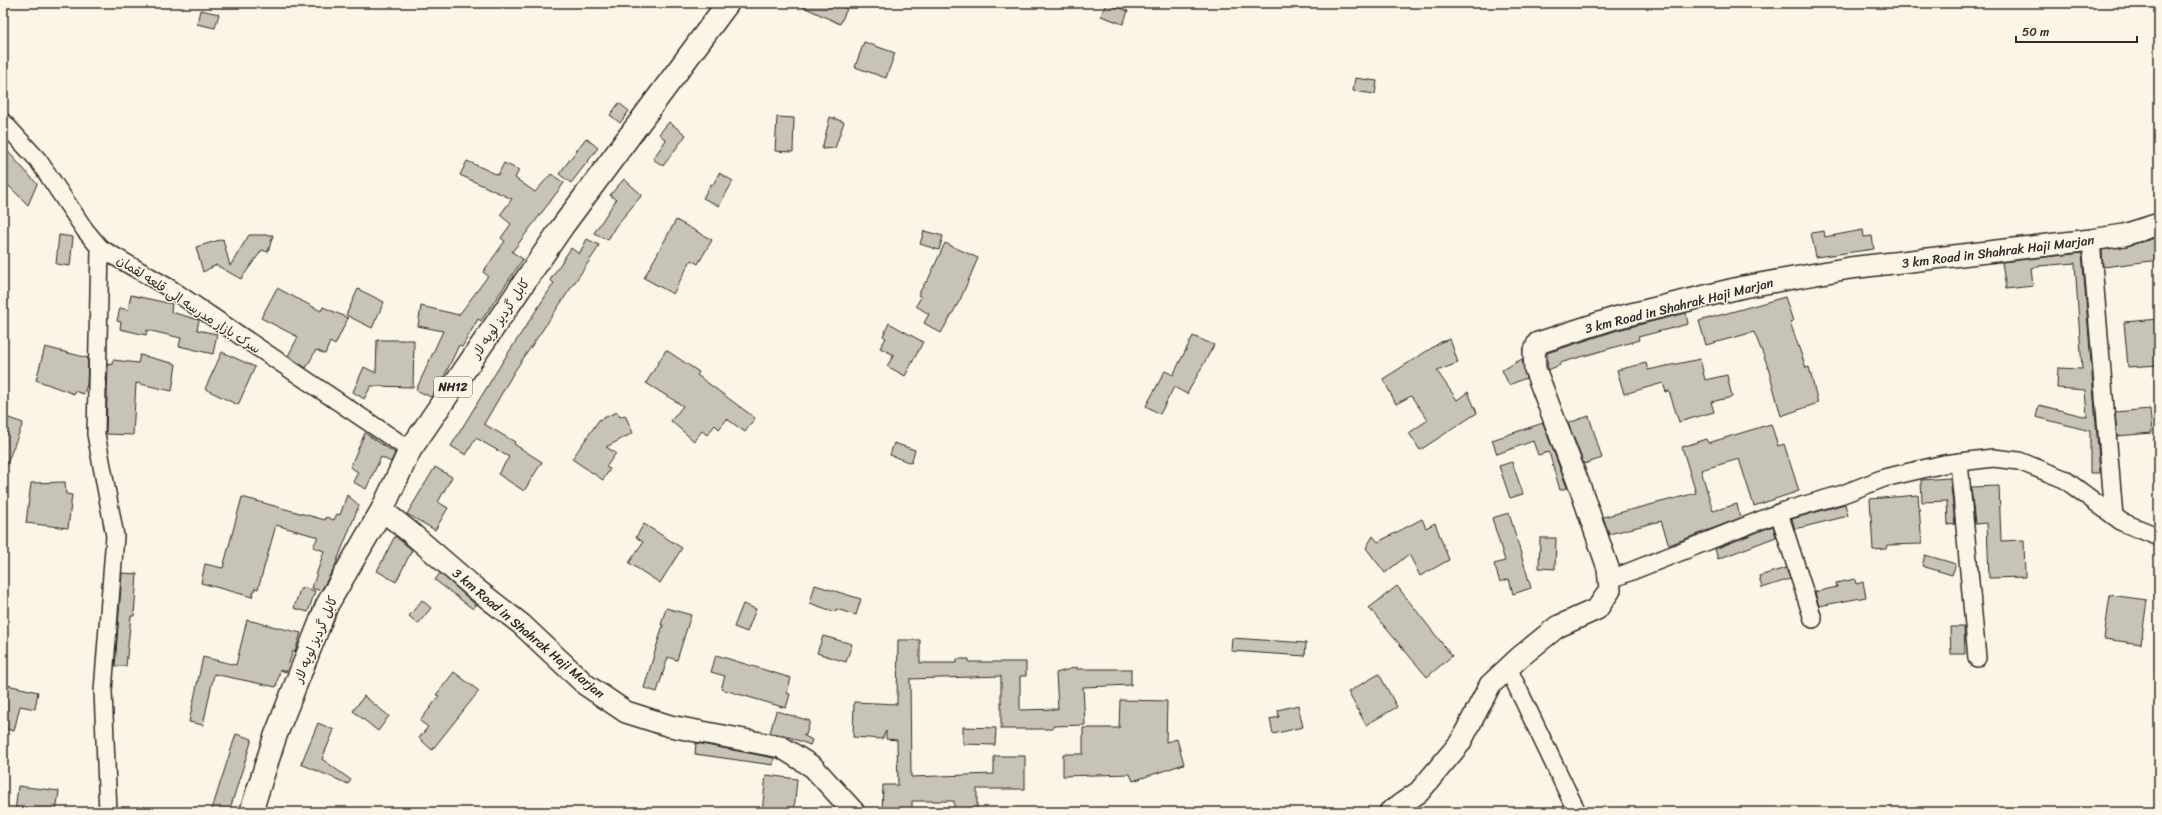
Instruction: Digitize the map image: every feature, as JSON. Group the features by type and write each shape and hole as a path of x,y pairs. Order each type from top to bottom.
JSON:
{"highway":[{"name":"کابل گردیز لویه لار","path":"251,812 274,737 327,605 382,510 410,450 562,227 728,3"}],"street":[{"name":"سرک بازار مدرسه الی قلعه لقمان","path":"3,122 38,160 85,230 100,248 171,289 410,450"},
{"name":"3 km Road in Shahrak Haji Marjan","path":"1390,812 1419,792 1454,749 1490,685 1557,627 1597,609 1610,590 1608,568 1581,490 1535,369 1534,353 1538,343 1615,318 1743,287 1850,268 2091,240 2124,235 2159,224"},
{"path":"2091,240 2114,516"},
{"path":"100,248 96,434 115,536 103,690 108,812"},
{"path":"1609,580 1779,513 1843,494 1884,478 1959,462 1993,458 2019,461 2064,479 2122,522 2159,537"},
{"path":"1959,462 1977,658"},
{"name":"3 km Road in Shahrak Haji Marjan","path":"382,510 412,533 476,589 521,624 586,685 626,712 670,726 781,747 813,767 854,812"},
{"path":"1779,513 1813,619"},
{"path":"1508,668 1577,812"}],"building":[{"path":"795,3 834,3 847,9 840,24"},
{"path":"1106,3 1128,11 1123,24 1101,16"},
{"path":"200,10 219,14 215,28 197,24"},
{"path":"864,42 895,53 886,78 855,67"},
{"path":"1355,78 1377,81 1375,94 1353,91"},
{"path":"619,103 629,111 620,123 610,115"},
{"path":"777,117 794,118 793,152 775,151"},
{"path":"830,117 844,122 835,148 822,149"},
{"path":"669,122 686,135 663,166 653,159 666,140 659,134"},
{"path":"586,138 598,148 571,183 559,174"},
{"path":"3,146 37,184 28,205 3,180"},
{"path":"467,161 498,175 504,163 519,170 515,178 535,192 551,174 564,183 512,252 523,259 481,321 478,319 462,347 459,345 443,379 431,397 416,390 443,331 418,326 421,306 459,315 488,276 483,272 505,241 501,238 511,224 500,215 512,199 460,175"},
{"path":"719,173 733,181 719,206 703,198 711,184 713,185"},
{"path":"624,179 642,195 615,227 608,240 594,233 616,200 610,195"},
{"path":"676,220 712,240 698,264 691,260 673,294 644,278"},
{"path":"1863,230 1864,237 1872,236 1874,249 1816,257 1811,233 1824,231 1825,237"},
{"path":"924,231 943,236 939,250 920,244"},
{"path":"59,235 73,237 70,266 56,264"},
{"path":"249,235 273,235 268,252 262,250 241,279 216,265 203,272 196,247 223,239 230,266"},
{"path":"2159,237 2159,260 2103,267 2102,250 2127,246"},
{"path":"587,239 599,245 596,251 514,372 484,424 515,442 514,444 542,462 524,491 498,474 509,457 476,438 466,455 451,446 503,361 554,283 550,280 571,248 579,254"},
{"path":"945,243 978,258 960,300 941,333 924,323 929,314 916,306 921,297 918,295 926,281 927,282"},
{"path":"2082,253 2100,473 2090,473 2090,431 2036,417 2039,405 2087,417 2085,390 2057,388 2058,368 2082,369 2075,263 2031,268 2033,286 2006,289 2002,262"},
{"path":"277,288 321,311 323,307 348,318 335,345 330,342 325,354 316,350 306,368 288,356 298,337 261,318"},
{"path":"358,289 384,302 372,328 346,315"},
{"path":"131,295 172,304 171,312 199,320 197,330 217,334 213,354 179,346 181,338 147,330 146,335 120,329 121,322 117,321 120,308 128,310"},
{"path":"1785,297 1793,321 1790,322 1806,368 1809,367 1818,403 1781,416 1767,364 1754,332 1706,345 1699,321"},
{"path":"1686,313 1688,324 1638,337 1639,340 1560,363 1560,365 1548,370 1547,353 1618,330"},
{"path":"2159,319 2159,365 2128,367 2124,322"},
{"path":"889,323 923,342 905,376 887,366 894,355 880,348 886,338 883,336"},
{"path":"1193,336 1214,345 1187,394 1174,387 1160,414 1146,406 1165,371 1173,375"},
{"path":"1450,339 1458,363 1437,371 1457,400 1468,392 1477,413 1420,450 1409,433 1428,420 1411,396 1396,404 1383,379 1441,342"},
{"path":"377,340 414,340 413,387 371,386 364,399 353,392 364,367 376,373"},
{"path":"45,347 88,358 87,384 84,394 74,391 74,394 36,380"},
{"path":"666,350 699,372 697,375 755,418 745,432 727,419 719,429 715,425 707,435 702,431 694,441 671,421 683,406 646,383"},
{"path":"222,352 255,367 238,405 205,389"},
{"path":"140,355 176,364 172,391 136,383 133,435 106,434 108,364 112,365 113,360 138,363"},
{"path":"1522,359 1526,378 1509,385 1502,370"},
{"path":"1700,359 1705,380 1727,375 1732,397 1711,402 1714,412 1679,422 1669,391 1666,392 1663,383 1624,394 1617,370 1646,363 1648,370"},
{"path":"2150,409 2152,433 2117,436 2115,412"},
{"path":"617,412 620,417 625,415 633,433 606,447 616,453 606,467 610,469 603,480 572,459 599,420"},
{"path":"3,416 23,423 4,471 3,471"},
{"path":"1589,416 1602,458 1584,464 1568,423"},
{"path":"1543,423 1567,488 1560,490 1549,452 1538,455 1533,441 1497,454 1492,440"},
{"path":"1771,424 1778,446 1784,444 1799,491 1754,506 1739,459 1701,470 1713,511 1737,504 1740,518 1669,545 1661,521 1609,534 1603,517 1696,493 1682,447 1707,439 1708,443"},
{"path":"365,433 395,453 391,462 381,457 366,489 353,482 358,472 350,467"},
{"path":"894,443 915,450 911,463 890,455"},
{"path":"1512,462 1523,494 1510,498 1499,466"},
{"path":"435,467 452,477 438,502 448,508 435,530 407,514"},
{"path":"1950,478 1955,524 1948,525 1947,501 1922,502 1921,480"},
{"path":"65,482 66,494 72,495 68,528 26,523 31,483"},
{"path":"1999,486 2001,541 2024,540 2025,577 1989,578 1987,523 1975,524 1971,487"},
{"path":"347,495 359,505 335,566 321,591 312,588 324,551 313,547 318,537 276,525 258,589 255,588 252,597 201,583 205,564 223,568 242,497 325,520 326,517 334,520 337,514 340,515"},
{"path":"1918,495 1922,544 1887,545 1886,549 1873,550 1870,499"},
{"path":"1845,504 1848,516 1795,529 1792,519"},
{"path":"1509,513 1531,588 1513,594 1509,579 1500,582 1494,564 1505,561 1492,518"},
{"path":"1422,519 1426,528 1435,523 1449,560 1420,576 1409,554 1385,573 1366,548 1373,536 1378,542"},
{"path":"644,524 682,548 660,583 629,563 643,542 636,537"},
{"path":"1773,526 1776,537 1718,559 1715,549"},
{"path":"395,536 412,550 396,582 377,571"},
{"path":"1540,538 1556,538 1555,569 1539,568"},
{"path":"1925,555 1956,564 1952,575 1922,566"},
{"path":"1786,568 1790,579 1762,588 1759,576"},
{"path":"122,573 137,574 134,616 131,616 126,666 115,666"},
{"path":"440,573 476,605 473,609 435,580"},
{"path":"1855,579 1856,584 1863,582 1866,597 1819,606 1815,592 1837,587 1836,583"},
{"path":"815,585 861,599 856,615 836,609 835,612 810,603"},
{"path":"1397,586 1452,656 1427,677 1369,608"},
{"path":"303,587 315,591 308,612 294,608 300,589 302,590"},
{"path":"2110,595 2147,600 2141,644 2104,639"},
{"path":"422,600 431,608 418,624 409,616"},
{"path":"743,604 756,609 747,632 734,627"},
{"path":"666,608 691,615 677,660 668,657 657,692 644,688 663,625 661,625"},
{"path":"247,620 301,633 295,652 293,651 286,672 280,670 276,687 214,674 203,725 189,722 203,657 236,665"},
{"path":"1950,627 1964,627 1965,654 1951,654"},
{"path":"823,636 852,644 846,662 817,653"},
{"path":"1232,638 1306,643 1305,656 1231,651"},
{"path":"898,640 920,640 920,663 957,663 957,659 969,659 969,662 1026,662 1026,676 1020,676 1020,710 1058,709 1056,673 1077,667 1077,669 1131,669 1131,685 1083,687 1085,725 1053,726 1053,729 1001,729 1001,676 910,679 911,777 994,774 994,756 1025,756 1025,789 977,789 977,812 954,812 954,801 912,801 912,812 882,812 883,785 898,785 897,740 886,739 886,731 882,739 853,737 854,702 897,704"},
{"path":"716,655 791,678 787,693 790,694 786,708 721,689 725,676 711,672"},
{"path":"454,672 479,691 432,750 419,738 428,727 420,721 439,696 436,695"},
{"path":"1379,674 1397,707 1366,725 1348,692"},
{"path":"3,684 38,692 35,709 20,706 14,731 3,728"},
{"path":"364,696 389,716 378,731 353,711"},
{"path":"1120,700 1167,701 1166,742 1177,739 1184,764 1133,781 1130,774 1063,776 1063,754 1083,754 1083,728 1119,728"},
{"path":"1298,705 1303,727 1273,734 1270,719 1279,717 1278,710"},
{"path":"776,711 810,721 806,735 803,735 812,740 810,745 784,735 770,733"},
{"path":"318,723 334,730 322,759 351,780 348,784 301,764"},
{"path":"963,727 996,728 995,745 963,744"},
{"path":"236,734 252,739 229,812 211,812"},
{"path":"696,743 774,758 773,765 695,754"},
{"path":"766,775 797,779 794,811 762,812"},
{"path":"18,786 59,791 56,812 15,812"}]}
